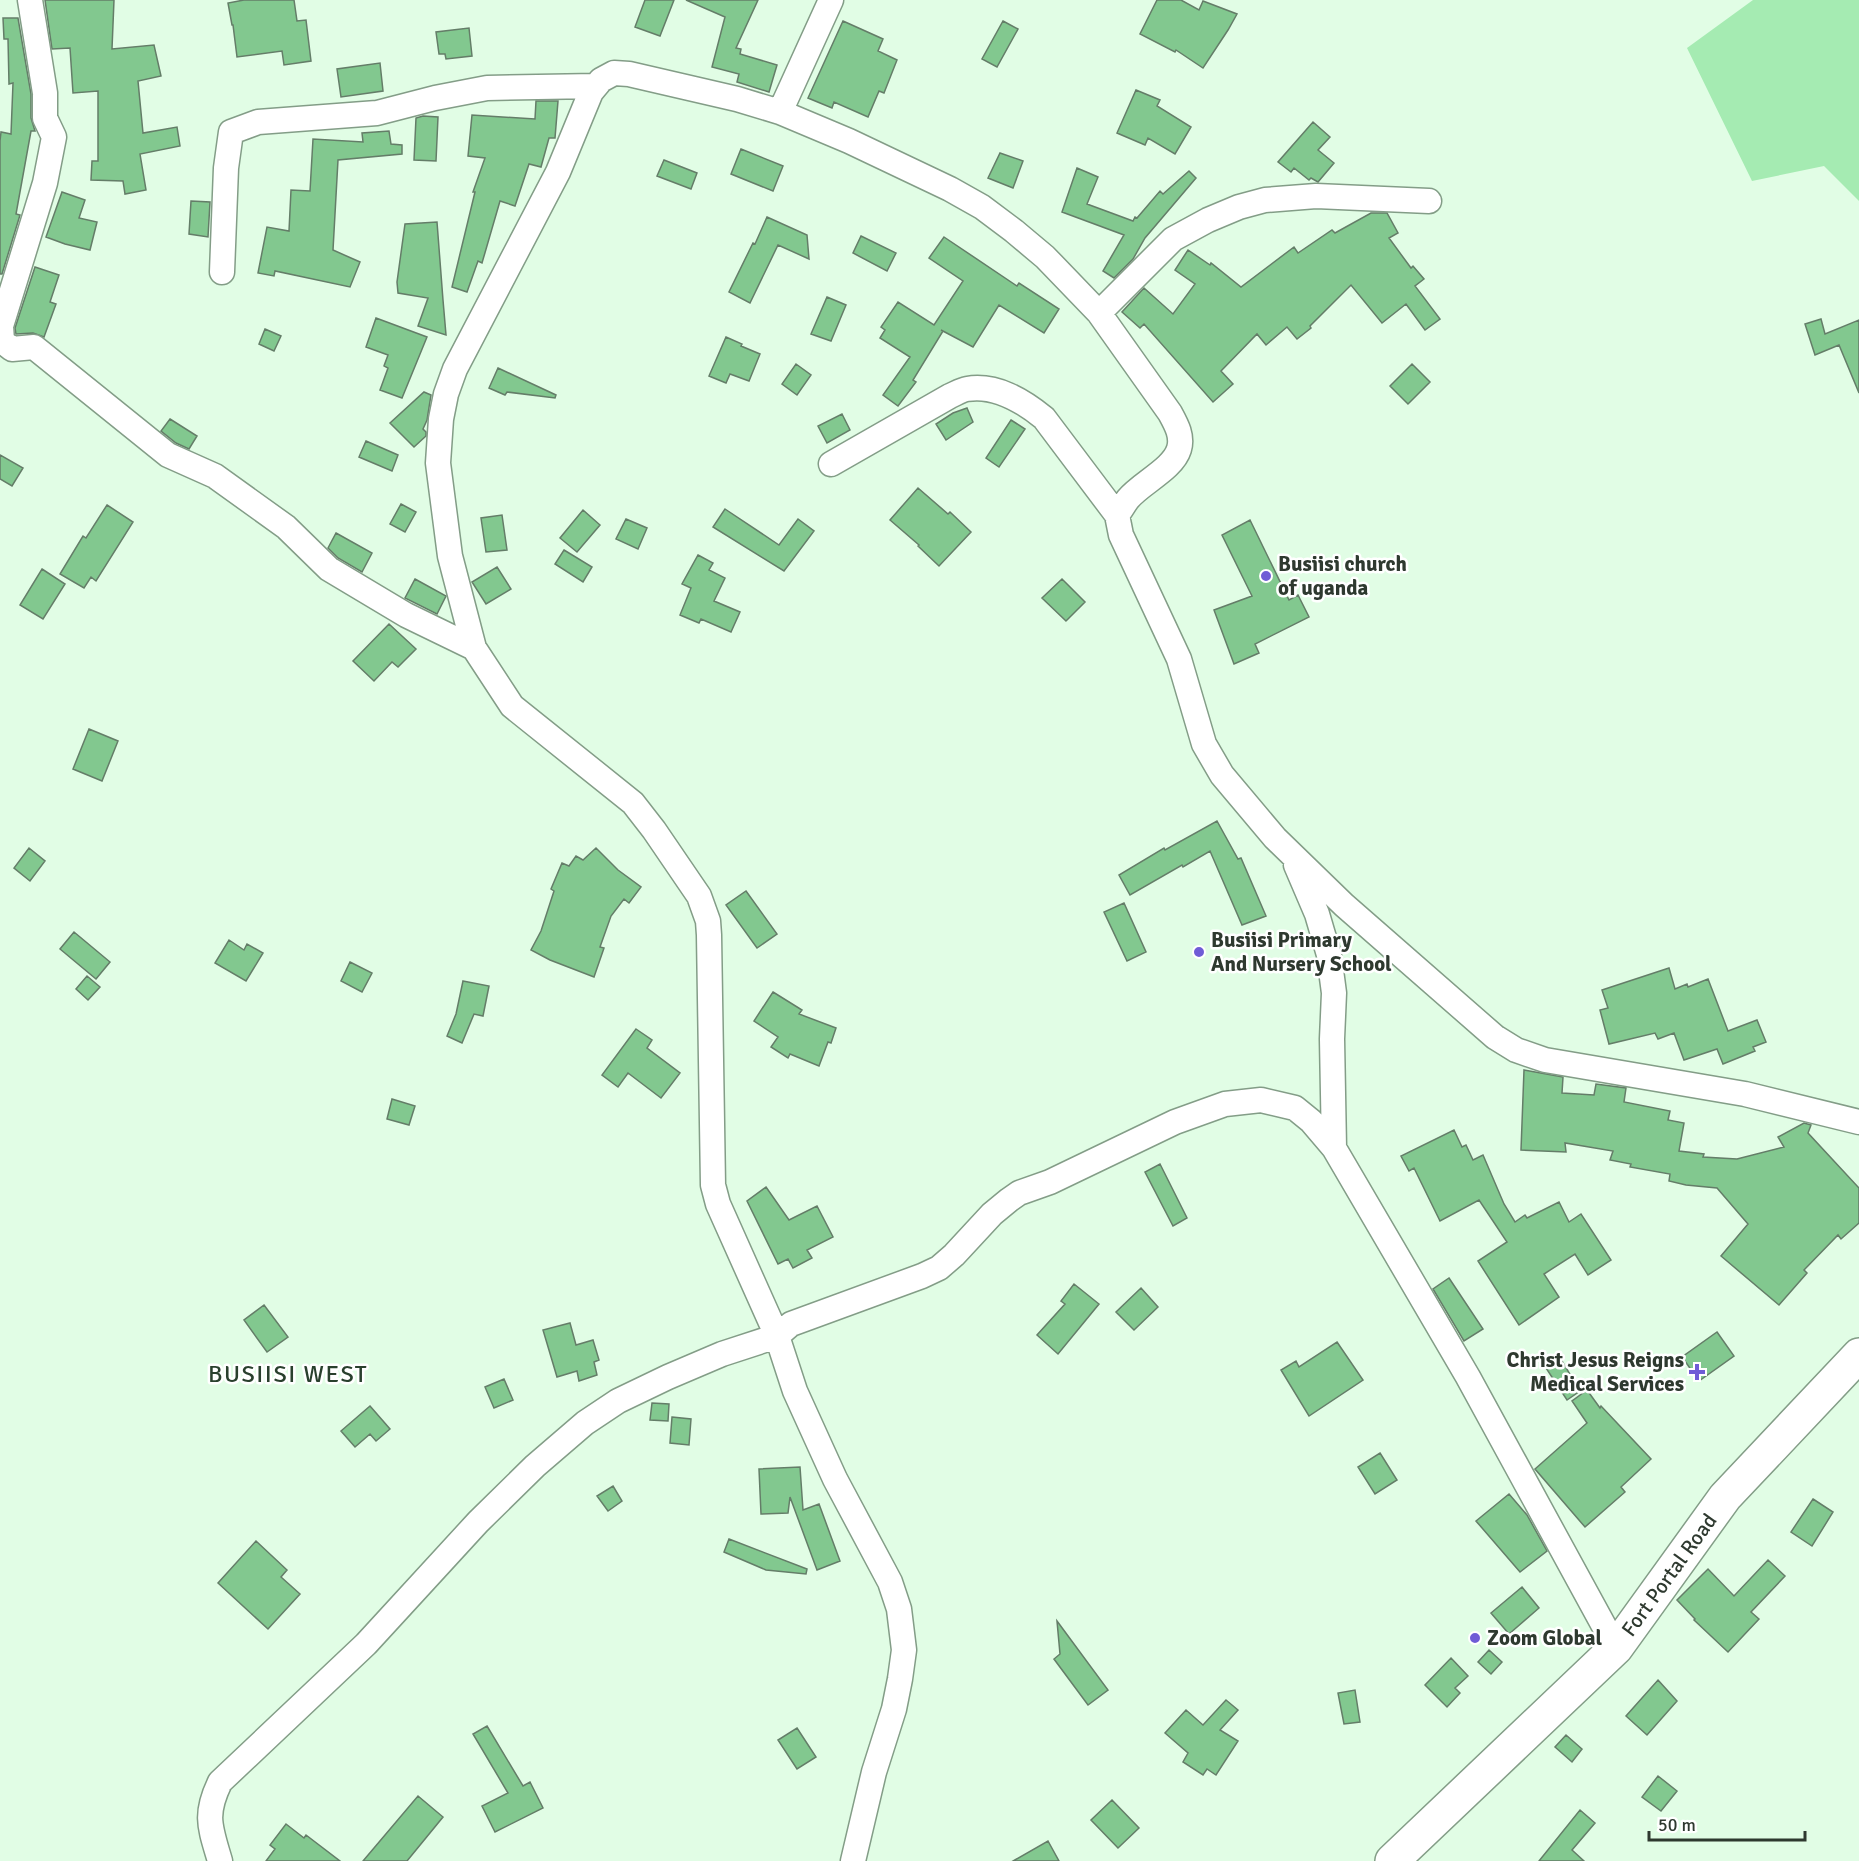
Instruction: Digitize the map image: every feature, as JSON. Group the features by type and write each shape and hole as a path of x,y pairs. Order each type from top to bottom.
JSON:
{"main road":[{"name":"Fort Portal Road","path":"1392,1861 1616,1648 1725,1497 1859,1355"}],"street":[{"path":"30,0 45,93 45,118 54,137 45,183 1,326 2,341 12,349 34,348 168,455 215,476 286,527 329,569 406,615 474,648"},
{"path":"780,112 831,0"},
{"path":"853,1861 874,1772 894,1709 904,1650 903,1631 890,1582 836,1479 795,1391 777,1336 718,1204 713,1185 708,921 702,903 660,838 633,803 512,706 474,648 450,556 440,493 438,452 441,419 446,394 455,369 558,172 596,86 601,80 614,73 629,74 737,99 780,112 869,150 982,207 1045,257 1099,313 1170,413 1178,428 1179,449 1173,460 1128,498 1117,515"},
{"path":"222,272 226,168 231,132 258,122 377,113 487,88 596,86"},
{"path":"1099,313 1173,239 1208,220 1239,207 1266,200 1316,196 1429,201"},
{"path":"831,464 950,396 967,389 1008,394 1031,408 1044,418 1117,515 1121,535 1179,658 1204,744 1222,775 1292,854 1353,913 1495,1037 1516,1050 1545,1060 1745,1094 1859,1122"},
{"path":"1292,854 1317,914 1329,955 1334,993 1332,1040 1334,1148"},
{"path":"220,1861 209,1816 212,1798 220,1782 366,1644 478,1522 535,1466 585,1423 618,1401 711,1359 777,1336 791,1324 939,1268 992,1214 1019,1193 1050,1182 1175,1122 1225,1104 1260,1100 1295,1108 1311,1121 1334,1148 1468,1377 1616,1648"}],"green space":[{"path":"1753,0 1859,0 1859,201 1824,166 1752,181 1687,48"}],"building":[{"path":"45,0 114,0 112,49 154,45 161,76 138,81 143,133 177,127 180,146 140,154 146,190 125,194 123,181 91,180 92,161 98,161 98,91 73,93 70,48 52,49"},
{"path":"244,0 294,0 297,21 306,20 311,61 284,65 282,51 237,57 228,3"},
{"path":"645,0 674,0 660,36 635,27"},
{"path":"686,0 758,0 736,48 741,49 740,54 777,65 769,92 737,82 739,74 712,67 725,17"},
{"path":"1157,0 1181,0 1199,10 1203,1 1237,14 1203,68 1176,50 1175,52 1140,34"},
{"path":"3,18 18,18 31,94 31,118 35,131 31,131 16,214 20,215 2,274 0,274 0,141 1,132 11,134 13,83 9,84 8,39 4,39"},
{"path":"843,21 883,39 878,51 897,60 884,93 879,91 868,117 834,102 832,108 808,98"},
{"path":"1003,21 1018,29 997,67 982,59"},
{"path":"469,28 472,56 446,59 445,54 439,54 436,32"},
{"path":"380,63 383,91 341,97 337,69"},
{"path":"1136,90 1160,100 1157,106 1191,127 1175,154 1148,138 1145,145 1117,133"},
{"path":"536,101 558,101 555,138 549,138 541,167 529,164 515,206 500,201 482,263 478,261 467,292 452,287 475,192 473,192 485,158 468,156 472,115 535,119"},
{"path":"438,117 436,161 414,160 416,118"},
{"path":"1313,122 1330,137 1318,150 1334,163 1318,182 1311,178 1309,180 1294,168 1291,172 1278,162"},
{"path":"389,131 391,144 402,145 402,154 338,160 333,250 360,262 350,287 275,271 274,276 258,273 267,227 289,231 291,190 310,191 313,139 363,142 362,133"},
{"path":"741,149 783,166 773,191 731,174"},
{"path":"1000,153 1023,161 1013,188 988,178"},
{"path":"664,160 697,173 691,189 657,176"},
{"path":"1077,168 1098,177 1087,204 1133,221 1160,191 1163,194 1189,171 1196,178 1145,238 1133,259 1114,278 1103,271 1124,235 1062,212"},
{"path":"62,192 85,200 79,218 97,222 90,250 46,237"},
{"path":"191,201 210,202 208,237 189,234"},
{"path":"1371,213 1387,213 1398,233 1389,238 1411,268 1413,266 1424,279 1415,286 1440,319 1425,330 1406,304 1382,323 1351,285 1310,326 1311,328 1297,339 1287,327 1266,345 1257,334 1221,371 1233,384 1213,402 1144,324 1140,328 1122,312 1144,288 1173,314 1195,284 1175,270 1188,250 1210,265 1211,263 1241,287 1294,247 1298,253 1332,230 1335,233"},
{"path":"767,217 807,235 809,259 778,245 750,303 729,292"},
{"path":"437,222 446,335 418,326 428,298 398,293 397,282 405,224"},
{"path":"861,236 896,253 887,271 853,253"},
{"path":"944,237 1017,286 1019,283 1059,309 1044,333 999,305 973,347 943,331 913,380 916,382 898,406 883,395 910,357 880,338 885,330 881,327 898,302 934,325 963,281 929,258"},
{"path":"35,267 59,275 50,302 56,304 44,337 33,333 16,334 15,328"},
{"path":"827,297 846,305 831,341 811,334"},
{"path":"376,318 427,337 402,398 380,390 388,368 384,366 388,355 366,347"},
{"path":"1821,319 1825,334 1859,320 1859,393 1839,345 1815,355 1805,324"},
{"path":"265,329 281,336 274,351 259,344"},
{"path":"726,337 760,354 749,381 730,374 726,383 709,376"},
{"path":"796,364 811,375 797,395 782,384"},
{"path":"1412,364 1430,382 1408,404 1390,386"},
{"path":"498,368 556,395 555,398 507,392 505,395 489,388"},
{"path":"424,392 431,395 427,420 423,429 426,436 414,447 390,423"},
{"path":"967,408 973,422 946,440 936,424 953,413"},
{"path":"842,414 850,430 827,443 818,426"},
{"path":"170,419 197,436 189,449 176,443 161,431"},
{"path":"1011,420 1025,429 999,467 986,458"},
{"path":"366,441 398,455 392,471 359,457"},
{"path":"0,455 23,468 12,486 0,479"},
{"path":"918,488 948,514 950,512 971,532 939,566 890,520"},
{"path":"401,504 416,512 405,532 390,524"},
{"path":"107,505 133,522 96,581 91,577 84,588 60,574 83,536 86,538"},
{"path":"725,509 779,545 798,519 814,531 784,571 713,527"},
{"path":"583,510 600,525 577,552 560,538"},
{"path":"502,515 507,550 486,552 481,518"},
{"path":"626,519 647,528 638,549 616,539"},
{"path":"1250,520 1289,600 1298,595 1309,617 1255,644 1259,653 1234,664 1214,610 1252,596 1222,535"},
{"path":"336,533 372,553 362,572 338,558 328,548"},
{"path":"564,550 592,567 583,582 555,564"},
{"path":"698,555 713,563 709,570 725,578 714,601 740,612 731,632 701,619 699,623 680,615 691,588 682,584"},
{"path":"497,567 511,589 486,604 472,582"},
{"path":"42,569 65,584 43,619 20,605"},
{"path":"415,579 446,596 437,614 405,598"},
{"path":"1062,579 1085,602 1066,621 1042,598"},
{"path":"389,624 416,649 398,667 392,662 374,681 353,661"},
{"path":"89,729 118,741 102,781 73,769"},
{"path":"1217,821 1238,859 1241,858 1266,916 1242,925 1210,851 1130,895 1119,875 1164,848 1165,850"},
{"path":"29,848 45,861 30,881 14,868"},
{"path":"596,848 618,870 641,887 629,903 624,899 611,916 600,947 604,948 594,977 531,950 541,931 554,891 551,889 562,863 569,866 576,856 583,860"},
{"path":"746,891 777,934 757,948 726,905"},
{"path":"1124,903 1146,952 1127,961 1104,912"},
{"path":"74,932 110,962 96,979 60,949"},
{"path":"229,940 244,950 247,944 263,953 246,981 215,963"},
{"path":"350,962 372,973 362,992 341,981"},
{"path":"1669,968 1675,989 1687,984 1688,987 1708,979 1728,1031 1757,1020 1766,1042 1753,1047 1755,1051 1723,1064 1717,1049 1684,1060 1674,1033 1658,1039 1655,1033 1609,1044 1600,1010 1608,1008 1602,990"},
{"path":"87,976 100,987 88,1000 76,989"},
{"path":"463,981 489,986 483,1016 474,1014 462,1043 447,1036 456,1014"},
{"path":"773,992 802,1010 799,1014 836,1028 819,1066 790,1054 788,1058 771,1047 778,1037 754,1021"},
{"path":"636,1029 652,1040 647,1048 680,1073 661,1098 628,1073 618,1087 602,1075"},
{"path":"1524,1070 1563,1077 1562,1093 1594,1095 1596,1084 1626,1088 1624,1102 1670,1111 1668,1120 1684,1123 1679,1151 1704,1154 1703,1157 1737,1159 1784,1147 1778,1137 1804,1123 1811,1125 1808,1133 1859,1188 1859,1223 1841,1239 1838,1235 1804,1270 1807,1273 1779,1305 1721,1256 1748,1224 1717,1188 1669,1181 1670,1174 1630,1167 1631,1164 1610,1160 1613,1151 1565,1143 1566,1152 1521,1150"},
{"path":"392,1099 415,1106 409,1125 387,1119"},
{"path":"1454,1130 1462,1147 1466,1145 1473,1160 1483,1155 1504,1204 1515,1222 1525,1215 1527,1218 1559,1202 1569,1222 1581,1214 1611,1260 1588,1275 1575,1254 1544,1274 1559,1297 1519,1325 1478,1261 1507,1242 1479,1200 1440,1221 1414,1168 1409,1171 1401,1156"},
{"path":"1160,1164 1187,1218 1173,1226 1145,1172"},
{"path":"766,1187 789,1220 817,1206 833,1237 807,1250 812,1258 793,1268 788,1259 778,1264 747,1201"},
{"path":"1449,1278 1483,1329 1464,1341 1433,1289"},
{"path":"1074,1284 1099,1304 1058,1354 1037,1335 1065,1304 1061,1301"},
{"path":"1141,1288 1158,1307 1134,1330 1116,1312"},
{"path":"264,1305 288,1337 267,1352 244,1320"},
{"path":"570,1323 576,1345 593,1340 599,1360 594,1362 597,1375 579,1381 577,1371 557,1377 543,1330"},
{"path":"1717,1332 1734,1356 1699,1381 1682,1357"},
{"path":"1337,1342 1363,1380 1309,1416 1281,1370 1296,1361 1299,1367"},
{"path":"1559,1356 1580,1391 1567,1400 1544,1365"},
{"path":"504,1379 513,1400 494,1408 485,1387"},
{"path":"1587,1390 1600,1408 1601,1406 1651,1459 1621,1487 1625,1492 1585,1527 1535,1469 1587,1423 1572,1401"},
{"path":"652,1403 669,1404 668,1421 650,1420"},
{"path":"370,1406 390,1429 376,1441 370,1434 355,1447 341,1431"},
{"path":"672,1417 691,1419 689,1445 670,1443"},
{"path":"1380,1453 1397,1480 1375,1494 1358,1467"},
{"path":"800,1467 803,1510 819,1504 840,1561 817,1570 790,1497 788,1513 761,1514 759,1469"},
{"path":"613,1486 622,1501 608,1511 597,1496"},
{"path":"1509,1494 1527,1515 1547,1551 1520,1572 1476,1521"},
{"path":"1813,1499 1833,1512 1812,1546 1791,1532"},
{"path":"729,1539 807,1569 806,1574 766,1570 724,1552"},
{"path":"256,1541 287,1570 281,1577 300,1594 268,1629 218,1583"},
{"path":"1768,1560 1785,1576 1751,1612 1759,1619 1728,1652 1694,1620 1677,1600 1708,1569 1734,1596"},
{"path":"1522,1587 1539,1608 1509,1634 1491,1613"},
{"path":"1057,1621 1108,1690 1088,1705 1054,1659 1060,1654"},
{"path":"1489,1650 1502,1662 1491,1674 1478,1662"},
{"path":"1451,1658 1468,1676 1455,1688 1460,1693 1447,1707 1425,1685"},
{"path":"1658,1680 1677,1701 1647,1735 1626,1716"},
{"path":"1355,1690 1360,1722 1344,1724 1338,1693"},
{"path":"1226,1700 1238,1710 1220,1730 1238,1741 1216,1775 1207,1769 1203,1775 1183,1762 1188,1753 1165,1733 1186,1710 1203,1725"},
{"path":"487,1726 523,1786 530,1782 543,1808 495,1832 482,1806 508,1793 473,1734"},
{"path":"797,1728 816,1757 797,1769 778,1740"},
{"path":"1566,1735 1582,1749 1572,1762 1555,1747"},
{"path":"1658,1776 1677,1791 1661,1811 1642,1797"},
{"path":"418,1796 443,1817 407,1861 363,1861"},
{"path":"1112,1800 1139,1828 1118,1848 1091,1820"},
{"path":"1580,1810 1595,1823 1572,1850 1584,1861 1539,1861"},
{"path":"286,1824 304,1838 306,1835 340,1861 266,1861 275,1849 270,1845"},
{"path":"1048,1841 1059,1861 1013,1861"}],"place":[{"name":"Busiisi church of uganda","path":"1266,576"},
{"name":"Busiisi Primary And Nursery School","path":"1199,952"},
{"name":"Christ Jesus Reigns Medical Services","path":"1697,1372"},
{"name":"Zoom Global","path":"1475,1638"}],"district":[{"name":"BUSIISI WEST","path":"288,1374"}]}
